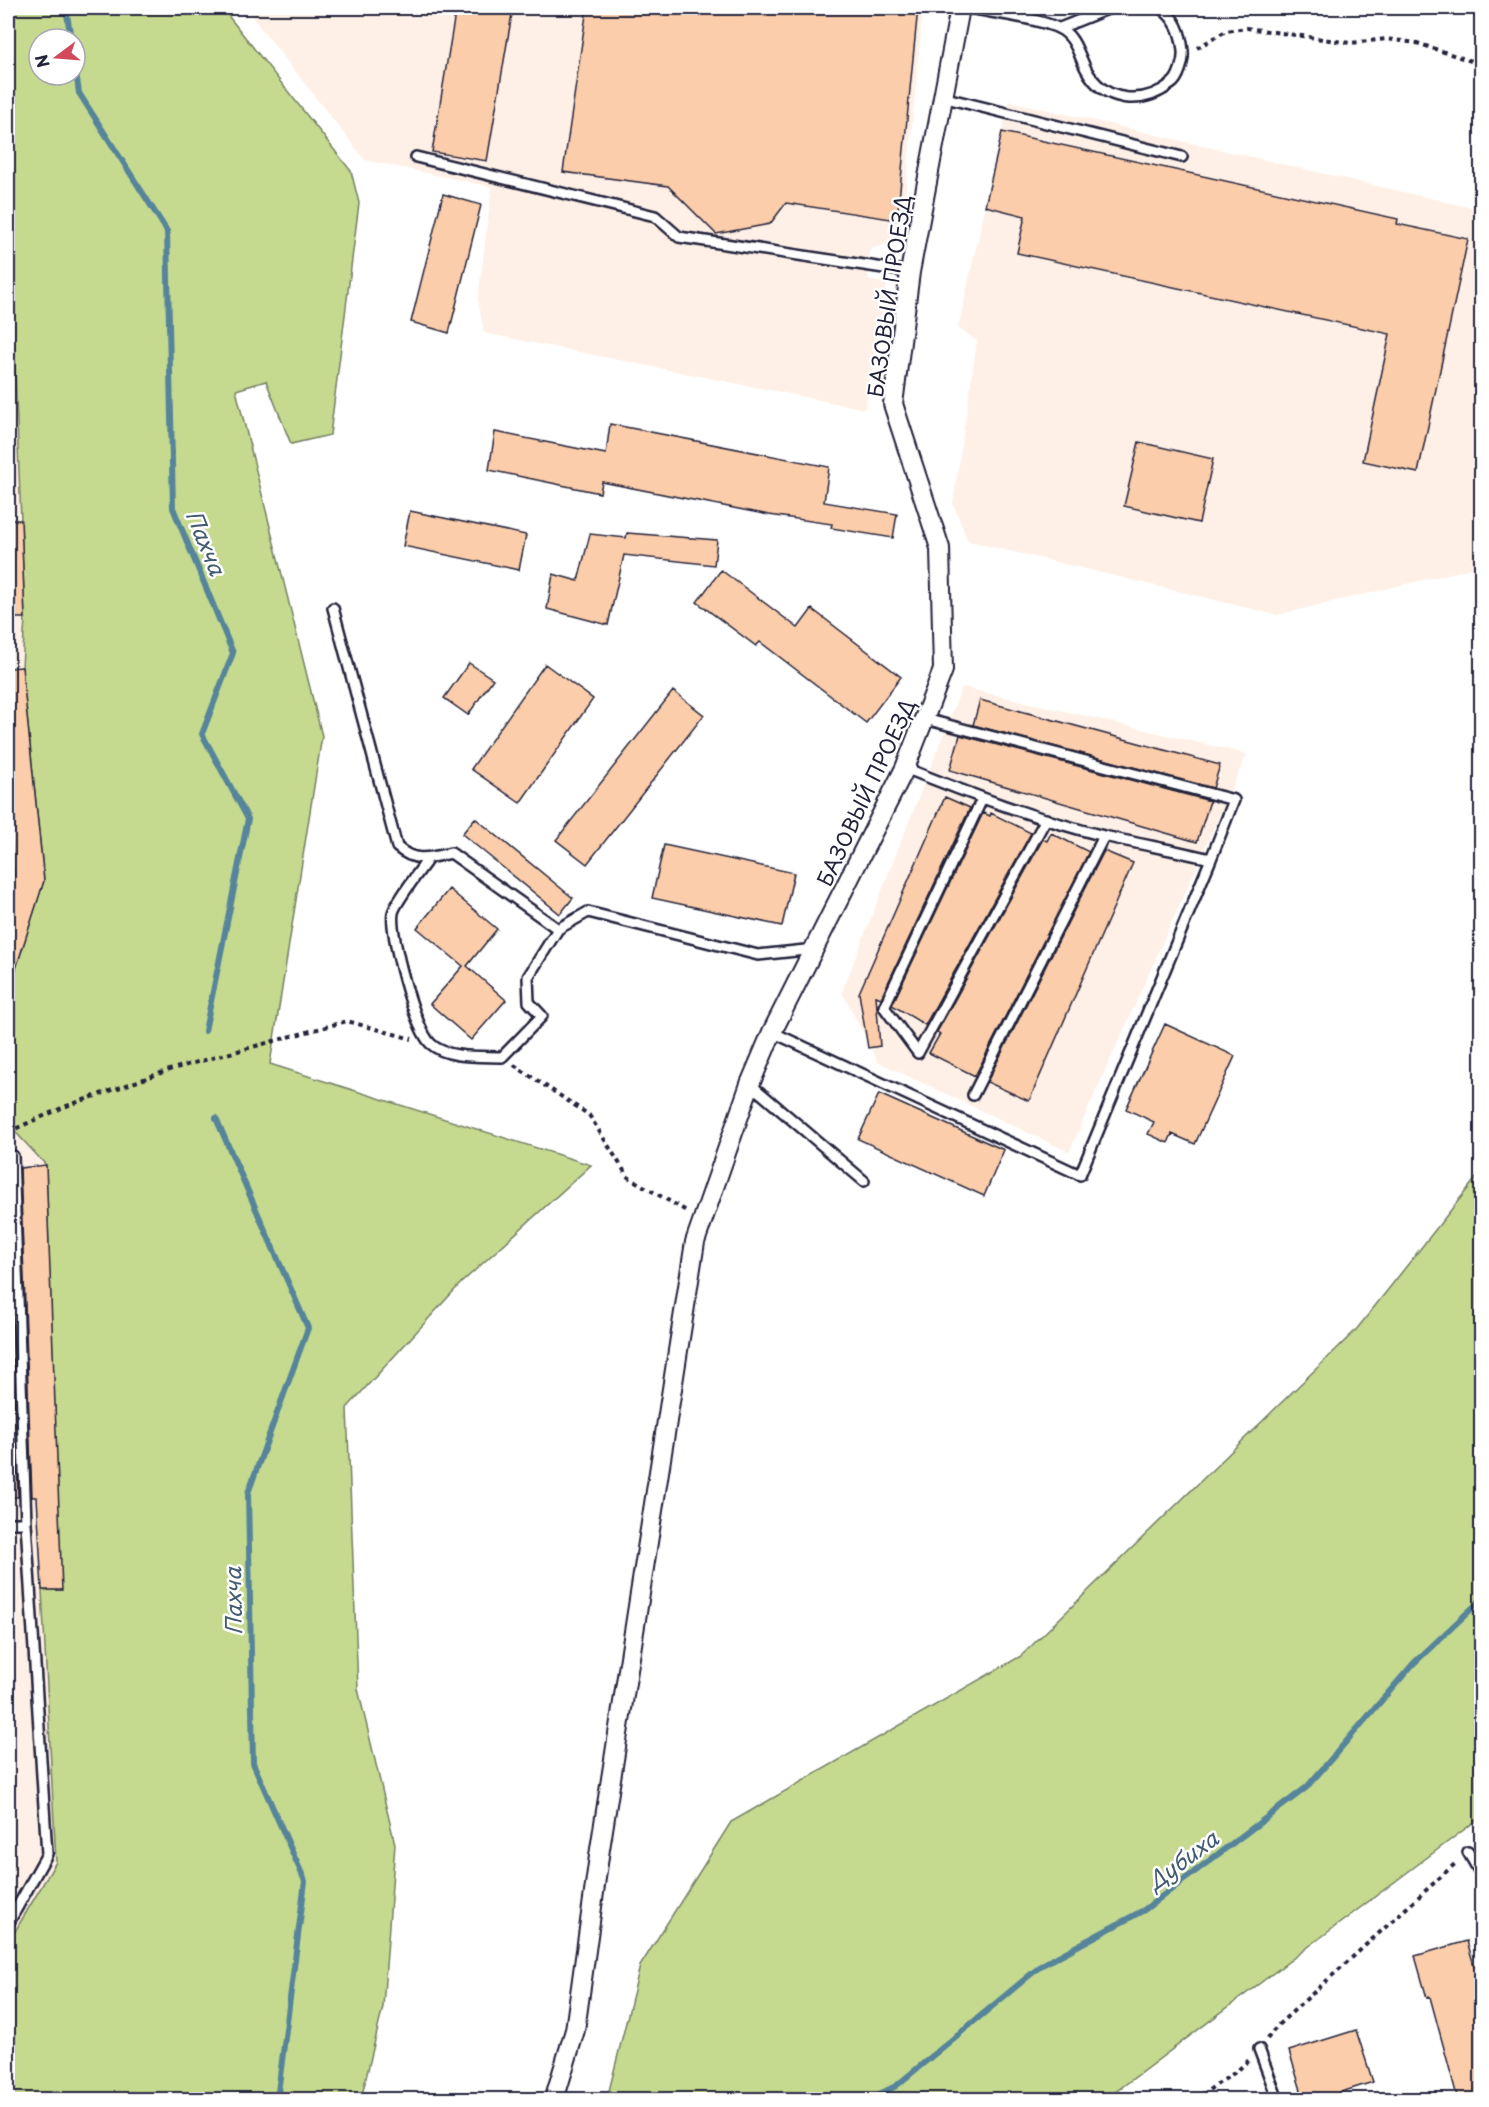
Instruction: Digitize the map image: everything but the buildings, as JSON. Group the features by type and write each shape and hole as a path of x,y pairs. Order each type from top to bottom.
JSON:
{"street":[{"name":"БАЗОВЫЙ ПРОЕЗД","path":"554,2100 575,2030 628,1668 695,1242 750,1084 772,1032 816,949 905,768 943,670 940,548 893,404 910,272 960,8"}],"lane":[{"path":"968,8 1060,28 1074,41 1086,70 1100,88 1126,100 1157,95 1175,81 1183,56 1181,33 1171,15 1161,8"},
{"path":"1060,28 1110,8"},
{"path":"942,98 1182,158"},
{"path":"416,158 655,216 679,237 910,272"},
{"path":"333,608 397,847 407,856 428,859 451,853 558,929"},
{"path":"772,1032 1080,1175 1234,800 925,719"},
{"path":"905,768 982,799 1046,819 1104,836 1211,859"},
{"path":"982,799 884,1007 918,1053 1046,819"},
{"path":"973,1095 1104,836"},
{"path":"428,859 393,912 397,950 417,1022 431,1044 452,1053 502,1057 542,1016 529,1002 528,977 558,929 588,912 758,956 816,949"},
{"path":"750,1084 864,1180"},
{"path":"8,1156 13,1156 26,1523 47,1854 8,1924"},
{"path":"8,1523 26,1523"},
{"path":"1468,1852 1482,1876"},
{"path":"1259,2049 1278,2100"}],"path":[{"path":"1183,56 1226,32 1247,28 1350,43 1386,39 1417,43 1471,62 1482,69"},
{"path":"8,1132 64,1107 172,1069 347,1021 431,1044"},
{"path":"502,1057 589,1115 628,1177 701,1220"},
{"path":"1194,2100 1237,2071 1278,2025 1468,1852"}],"shaded area":[{"path":"245,8 923,8 903,219 888,244 870,249 868,280 887,284 865,409 484,333 478,299 492,187 365,160"},
{"path":"1009,101 1481,210 1481,566 1277,615 968,541 953,504 977,341 958,328"},
{"path":"8,243 25,618 22,667 44,881 8,994"},
{"path":"962,687 1247,754 1069,1152 878,1062 842,992"},
{"path":"8,1124 46,1165 62,1590 42,1591 56,1862 8,1943"}],"green space":[{"path":"8,8 222,8 351,171 359,203 330,435 291,444 266,381 236,390 322,736 270,1064 591,1165 461,1283 347,1408 358,1689 395,1844 383,2007 361,2099 8,2099 8,1943 56,1862 42,1590 61,1590 46,1165 8,1124 8,994 44,880 22,667 25,618 8,243"},
{"path":"1481,1172 1481,1817 1106,2099 607,2099 640,1966 731,1822 1021,1656 1356,1330"}],"waterway":[{"name":"Пахча","path":"66,8 69,27"},
{"name":"Пахча","path":"78,87 79,93 167,231 173,508 233,653 202,734 248,819 205,1031"},
{"name":"Пахча","path":"216,1118 308,1328 248,1493 253,1763 305,1881 277,2100"},
{"name":"Дубиха","path":"867,2100 896,2086 1042,1965 1144,1910 1307,1787 1414,1663 1482,1599"}]}
